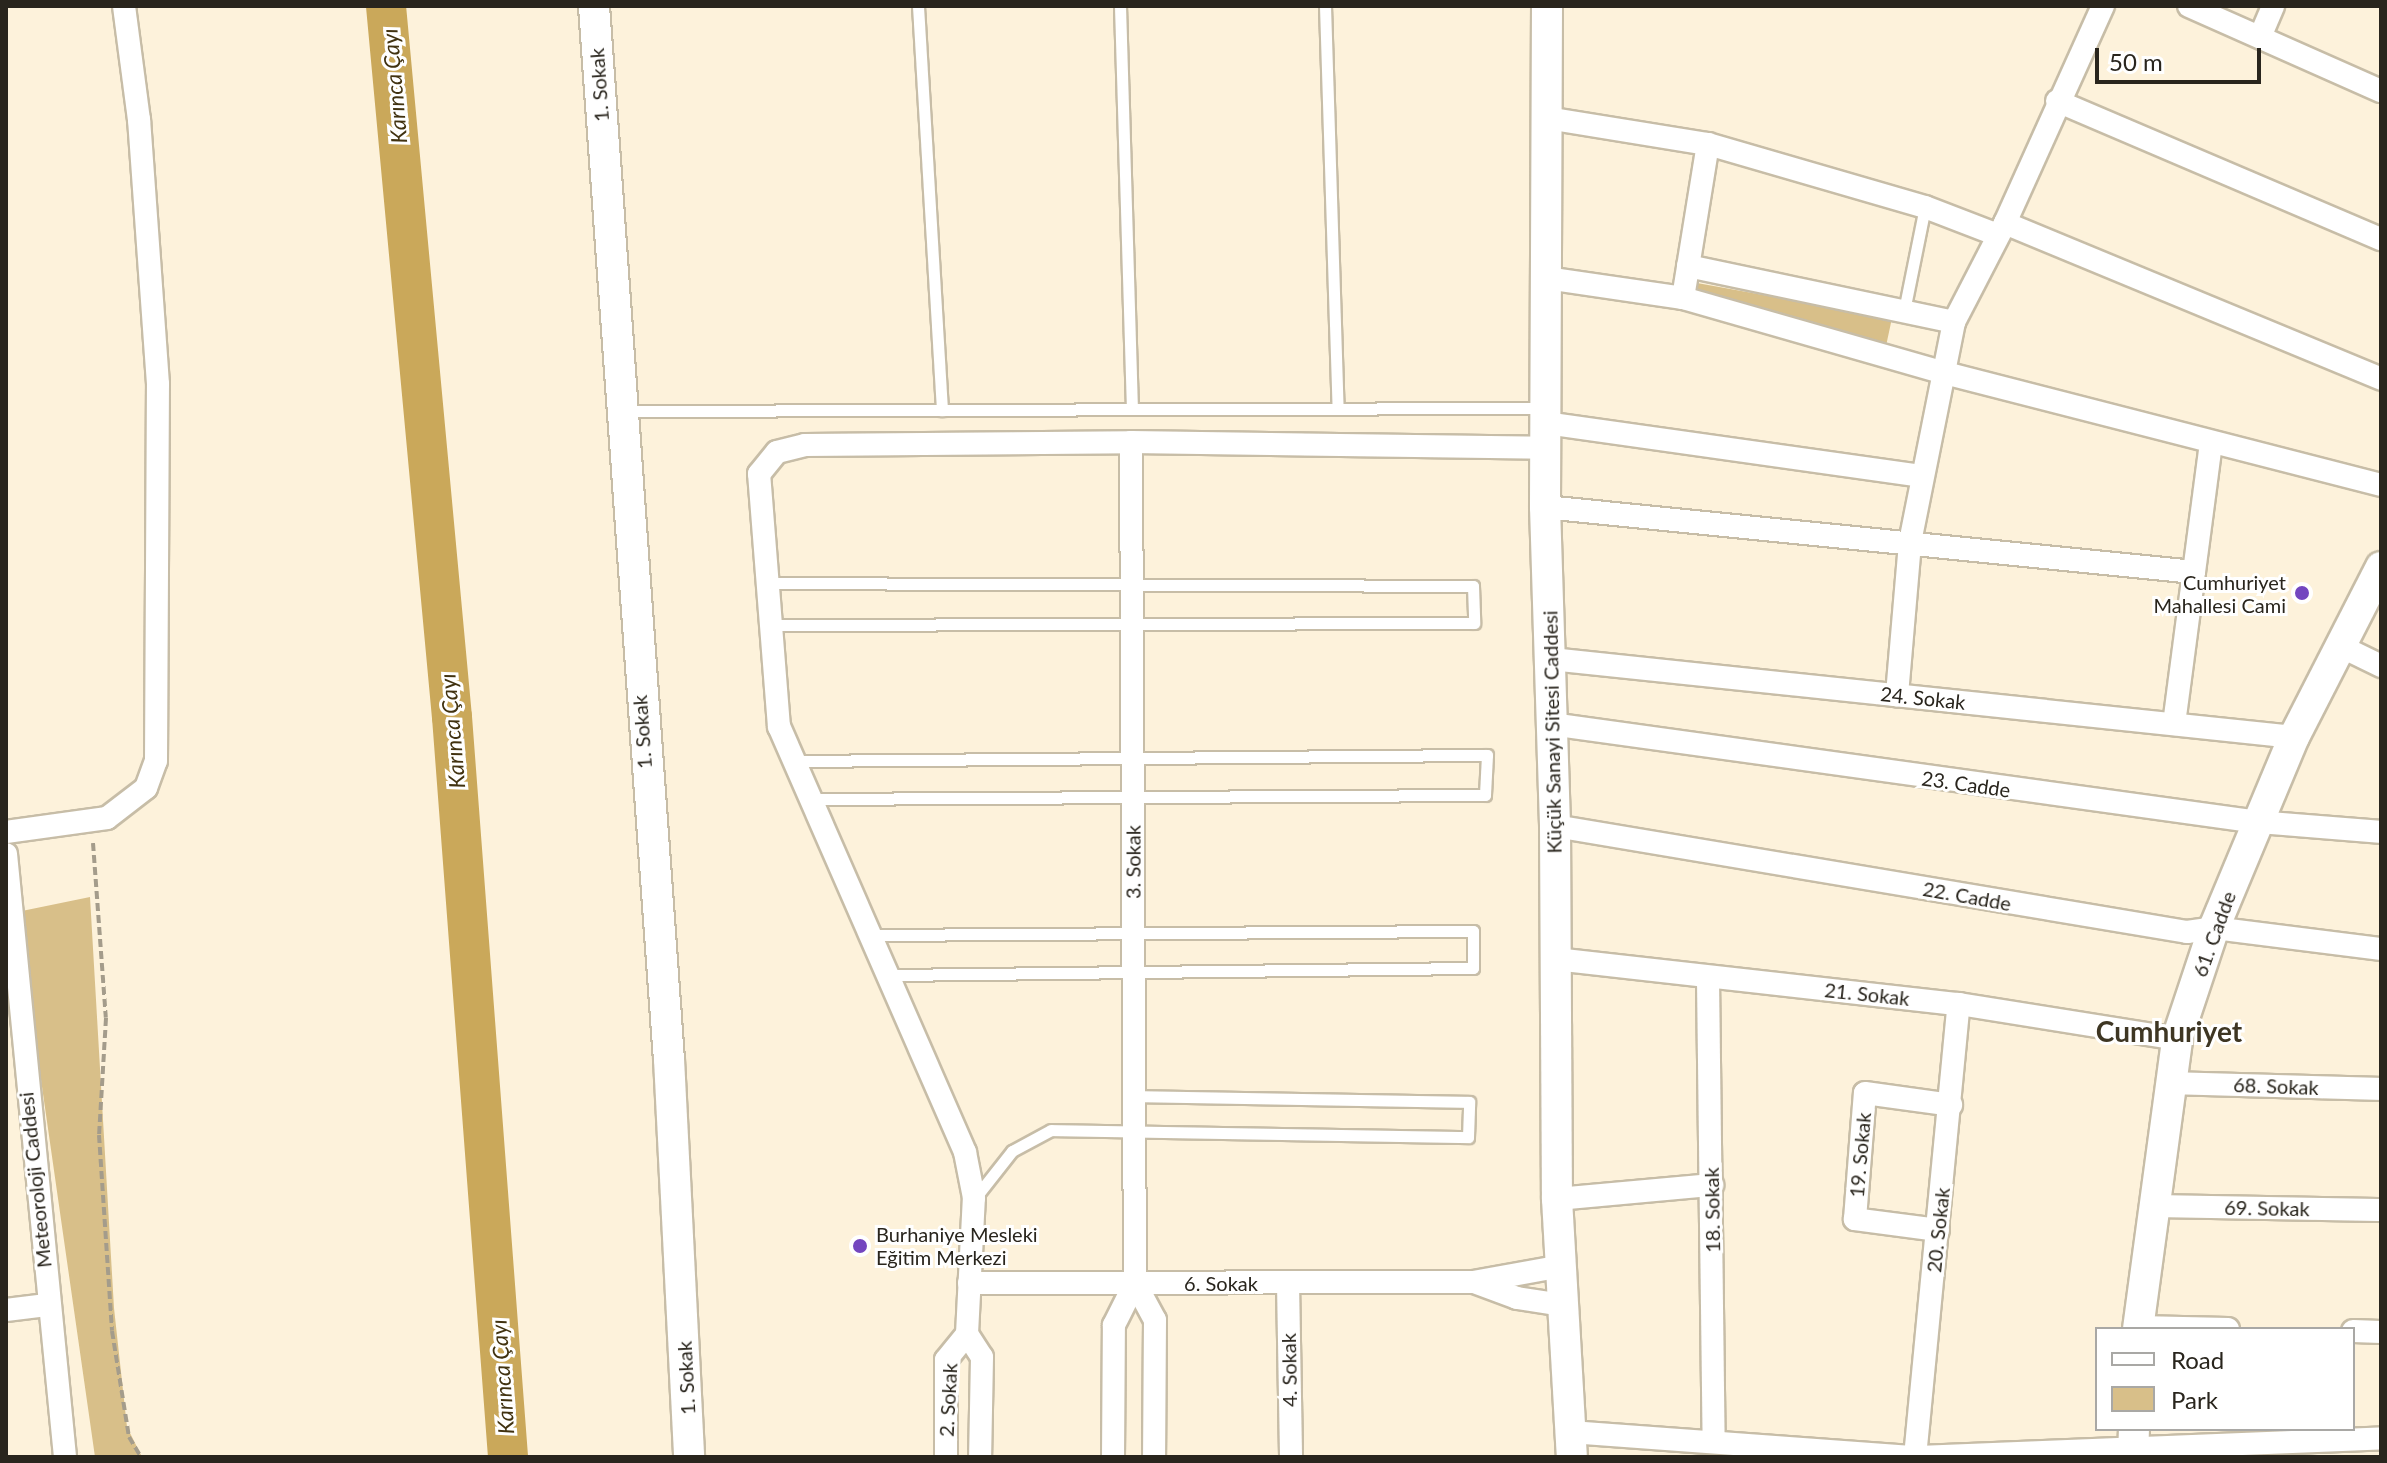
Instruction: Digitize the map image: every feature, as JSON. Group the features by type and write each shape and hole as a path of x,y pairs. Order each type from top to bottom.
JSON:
{"street":[{"path":"6,832 91,820 128,806 146,788 156,761 158,384 139,120 124,6"},
{"name":"1. Sokak","path":"594,6 620,411 669,1059 689,1457"},
{"name":"Küçük Sanayi Sitesi Caddesi","path":"1547,6 1545,507 1555,826 1557,1199 1571,1444"},
{"path":"1897,695 1910,543 1941,372 1954,322 2002,229 2057,101 2103,6"},
{"path":"2189,6 2381,91"},
{"path":"2260,37 2273,6"},
{"path":"2057,101 2381,239"},
{"path":"1547,118 1708,144 2002,229 2381,379"},
{"path":"1683,298 1708,144"},
{"path":"1688,266 1954,322"},
{"path":"1546,278 1683,298 1941,372 2381,485"},
{"path":"967,1334 974,1198 965,1152 779,727 764,583 759,474 777,452 805,445 1131,442 1545,427 1922,476"},
{"name":"3. Sokak","path":"1113,1457 1114,1325 1135,1283 1131,442"},
{"path":"2174,724 2211,443"},
{"path":"1545,507 2194,572"},
{"name":"61. Cadde","path":"2138,1327 2152,1206 2177,1039 2214,928 2294,737 2381,567"},
{"path":"2340,646 2381,666"},
{"name":"24. Sokak","path":"1551,659 2294,737"},
{"name":"23. Cadde","path":"1551,724 2258,822 2381,832"},
{"name":"22. Cadde","path":"1555,826 2187,932 2214,928 2381,949"},
{"name":"Meteoroloji Caddesi","path":"6,854 15,1075 65,1457"},
{"name":"21. Sokak","path":"1555,959 1708,979 1959,1004 2177,1039"},
{"name":"18. Sokak","path":"1708,979 1714,1441"},
{"name":"20. Sokak","path":"1915,1457 1959,1004"},
{"name":"68. Sokak","path":"2170,1083 2381,1089"},
{"name":"19. Sokak","path":"1938,1230 1855,1219 1865,1093 1951,1105"},
{"path":"1557,1199 1712,1185"},
{"name":"69. Sokak","path":"2152,1206 2381,1210"},
{"path":"1474,1282 1562,1266"},
{"path":"1474,1282 1517,1298 1563,1305"},
{"name":"6. Sokak","path":"969,1283 1474,1282"},
{"name":"3. Sokak","path":"1135,1283 1155,1320 1154,1457"},
{"name":"4. Sokak","path":"1288,1283 1291,1457"},
{"path":"6,1310 47,1305"},
{"path":"2355,1331 2381,1332"},
{"name":"2. Sokak","path":"946,1457 946,1360 967,1334 982,1357 980,1457"},
{"path":"1571,1444 1714,1441 1855,1455 1915,1457 2381,1438"}],"lane":[{"path":"918,6 942,410"},
{"path":"1120,6 1132,409"},
{"path":"1325,6 1338,409"},
{"path":"1904,311 1925,207"},
{"path":"620,411 1338,409 1545,427"},
{"path":"764,583 1473,586 1474,623 768,625"},
{"path":"794,761 1487,755 1485,795 810,799"},
{"path":"870,935 1473,931 1473,968 887,975"},
{"path":"974,1198 1012,1151 1039,1134 1134,1132 1468,1137 1469,1102 1134,1096"}],"path":[{"path":"91,820 106,1018 99,1135 112,1331 129,1437 141,1457"}],"green space":[{"path":"1697,283 1892,318 1886,346 1693,290"},
{"path":"90,897 114,1308 127,1427 142,1457 95,1457 17,912"}],"waterway":[{"name":"Karınca Çayı","path":"386,6 452,717 508,1457"}],"place":[{"name":"Cumhuriyet Mahallesi Cami","path":"2302,593"},
{"name":"Burhaniye Mesleki Eğitim Merkezi","path":"860,1246"}],"district":[{"name":"Cumhuriyet","path":"2169,1031"}]}
